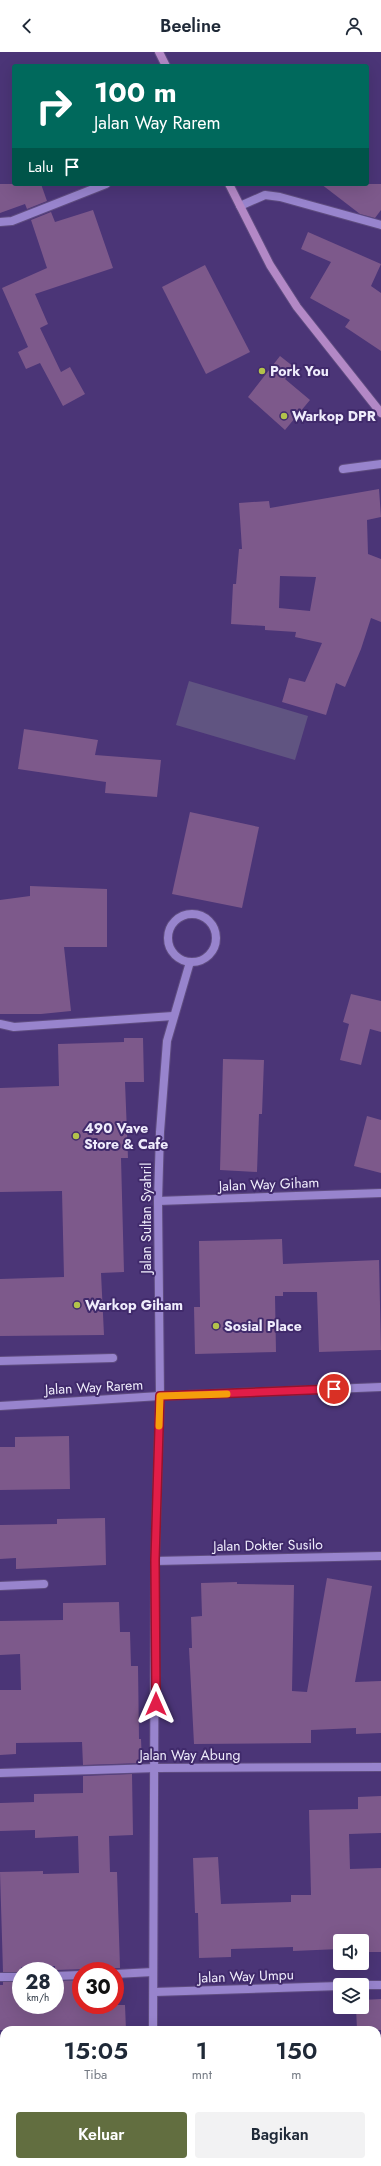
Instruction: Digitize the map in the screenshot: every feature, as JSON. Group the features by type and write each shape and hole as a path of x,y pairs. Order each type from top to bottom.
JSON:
{"main road":[{"path":"159,52 165,64"},
{"path":"230,186 270,265 297,307 381,413"}],"street":[{"path":"0,222 12,221 101,186"},
{"path":"240,206 265,195 280,197 381,225"},
{"path":"343,469 381,464"},
{"path":"194,914 209,921 216,936 216,944 206,958 199,961 190,962 175,955 168,940 169,932 178,918 194,914"},
{"name":"Jalan Sultan Syahril","path":"154,2026 153,1972 156,1768 155,1560 160,1396 158,1201 162,1085 167,1041 173,1016 190,962"},
{"path":"0,1024 14,1027 173,1016"},
{"name":"Jalan Way Giham","path":"158,1201 381,1193"},
{"path":"0,1361 113,1358"},
{"name":"Jalan Way Rarem","path":"0,1406 160,1396 381,1387"},
{"name":"Jalan Dokter Susilo","path":"155,1560 381,1556"},
{"path":"0,1586 44,1584"},
{"name":"Jalan Way Abung","path":"0,1773 156,1768 381,1767"},
{"path":"124,1974 153,1972"},
{"path":"0,1977 12,1977"},
{"path":"369,1985 381,1985"},
{"name":"Jalan Way Umpu","path":"154,1992 333,1986"}],"shaded area":[{"path":"189,681 308,716 295,760 176,725"}],"building":[{"path":"0,184 12,184 12,186 42,186 47,201 27,209 25,204 0,213"},
{"path":"369,184 381,184 381,210 375,218 360,214 324,186 369,186"},
{"path":"93,210 113,268 35,294 48,324 40,328 61,372 70,367 85,394 63,406 40,363 26,369 18,352 28,347 2,288 47,268 31,220 51,212 55,222"},
{"path":"308,232 381,264 371,286 381,293 381,351 345,327 350,320 310,298 331,262 301,249"},
{"path":"205,265 250,352 206,374 162,287"},
{"path":"280,356 294,367 285,379 310,400 285,430 248,397"},
{"path":"379,489 381,517 367,520 368,554 381,559 381,622 371,618 361,649 345,687 336,683 326,715 282,702 289,678 305,682 322,643 295,637 296,632 265,630 265,626 231,624 233,584 236,584 239,549 242,549 239,503 269,501 270,508","holes":["280,576 316,577 310,611 279,608"]},
{"path":"24,729 98,740 95,755 161,760 157,797 105,793 106,782 18,769"},
{"path":"190,812 259,827 242,908 172,894"},
{"path":"30,886 107,889 107,947 64,947 71,1011 41,1014 0,1014 0,900 30,896"},
{"path":"351,994 381,1001 381,1032 370,1029 361,1065 340,1060 349,1024 343,1022"},
{"path":"124,1038 143,1038 144,1082 125,1082 128,1158 121,1158 124,1272 101,1273 104,1335 0,1336 0,1279 64,1277 62,1191 0,1192 0,1088 59,1086 58,1044 124,1042"},
{"path":"223,1059 264,1060 262,1114 259,1114 257,1172 220,1170"},
{"path":"367,1116 381,1120 381,1173 354,1166"},
{"path":"282,1239 283,1264 379,1260 381,1350 319,1352 317,1292 283,1292 283,1296 275,1296 276,1352 195,1354 194,1307 200,1307 199,1241"},
{"path":"69,1436 70,1489 0,1490 0,1447 15,1447 15,1437"},
{"path":"105,1518 106,1565 16,1569 16,1558 0,1559 0,1525 57,1524 57,1519"},
{"path":"327,1578 372,1586 355,1682 381,1681 381,1733 356,1734 356,1728 311,1730 311,1743 194,1744 189,1648 192,1648 191,1617 202,1616 201,1583 237,1582 237,1584 294,1585 292,1691 307,1692"},
{"path":"119,1602 120,1632 130,1632 131,1666 138,1666 139,1739 141,1739 142,1763 83,1765 82,1742 16,1743 16,1754 0,1755 0,1690 21,1690 20,1654 0,1655 0,1621 63,1620 63,1603"},
{"path":"132,1774 133,1835 109,1836 110,1872 117,1872 120,1962 72,1962 72,1969 64,1970 64,1962 12,1962 12,1972 3,1972 0,1872 43,1871 43,1874 79,1873 78,1836 35,1838 35,1830 0,1831 0,1803 34,1802 34,1794 83,1793 83,1776"},
{"path":"381,1796 381,1833 349,1834 350,1869 381,1868 381,1952 369,1952 369,1934 333,1934 333,1949 293,1951 293,1947 231,1949 231,1957 199,1958 198,1913 195,1913 193,1858 218,1857 221,1904 291,1902 291,1895 311,1895 309,1810 358,1809 358,1797"},
{"path":"72,1980 72,2014 124,2014 125,2005 126,2026 0,2026 0,1985 3,1985 3,1982 12,1982 12,2014 64,2014 64,1981"},
{"path":"381,1999 381,2026 357,2026 356,2014 369,2014 369,2000"}],"slow traffic":[{"path":"159,1426 160,1396 227,1394"}],"place":[{"name":"Pork You","path":"262,371"},
{"name":"Warkop DPR","path":"284,416"},
{"name":"490 Vave Store & Cafe","path":"76,1136"},
{"name":"Warkop Giham","path":"77,1305"},
{"name":"Sosial Place","path":"216,1326"}],"route":[{"path":"156,1704 155,1560 160,1396 334,1389"}]}
